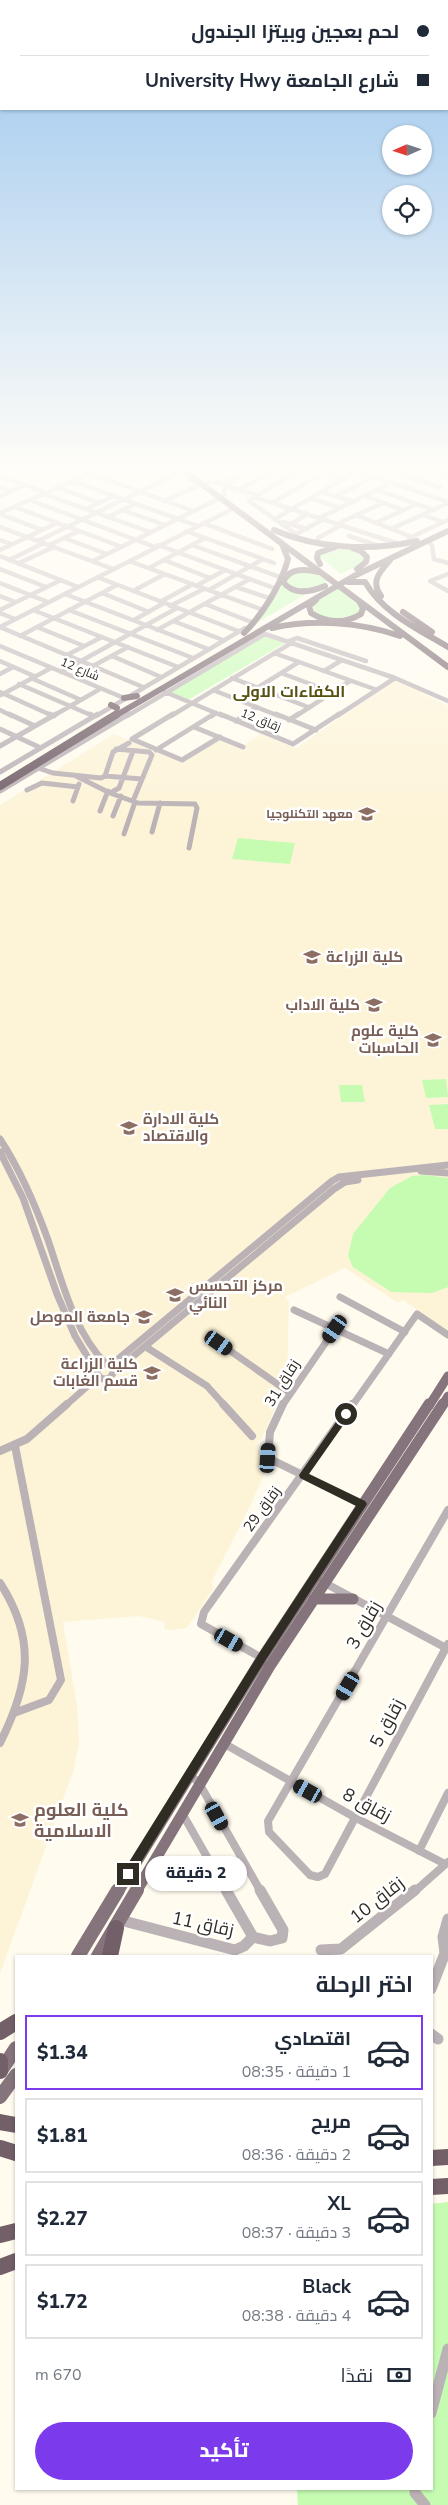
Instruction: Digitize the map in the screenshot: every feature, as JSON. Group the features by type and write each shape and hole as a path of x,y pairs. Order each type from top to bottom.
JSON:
{"highway":[{"path":"0,786 98,730 189,674 254,623 273,590"},
{"path":"293,590 315,590"},
{"path":"243,633 318,590"},
{"path":"0,778 198,656 331,590"},
{"path":"321,596 310,605 309,609 315,616 329,620 345,620 359,616 363,610 350,590"},
{"path":"350,590 448,661"},
{"path":"371,590 374,596 415,629 448,647"},
{"path":"378,590 378,593 394,606 448,642"},
{"path":"358,600 448,667"},
{"path":"243,633 263,633 275,627 298,624 360,626 389,631 417,645"},
{"path":"426,645 439,653 448,653"},
{"path":"124,698 139,692"},
{"path":"110,1955 118,1924"},
{"path":"0,2032 15,2023"},
{"path":"0,2061 0,2071"},
{"path":"0,2122 15,2125"},
{"path":"0,2148 15,2153"},
{"path":"433,2158 448,2157"},
{"path":"433,2187 448,2186"},
{"path":"0,2235 15,2231"},
{"path":"0,2267 15,2261"}],"main road":[{"path":"99,1955 223,1743 314,1599 319,1580 362,1504 448,1376"},
{"path":"79,1955 262,1658 448,1396"},
{"path":"314,1599 353,1599"},
{"path":"0,2071 15,2049"},
{"path":"0,2097 15,2076"}],"street":[{"path":"17,590 48,602"},
{"path":"0,611 40,590"},
{"path":"0,627 72,590"},
{"path":"20,636 107,590"},
{"path":"130,590 243,633"},
{"path":"134,620 185,590"},
{"path":"170,606 204,590"},
{"path":"208,590 262,610"},
{"path":"158,630 230,590"},
{"path":"245,590 269,598"},
{"path":"102,592 149,612"},
{"path":"65,594 208,649"},
{"path":"0,596 15,602"},
{"path":"205,604 254,623"},
{"path":"61,672 177,608"},
{"path":"33,610 178,667"},
{"path":"69,610 198,656"},
{"path":"0,611 15,619"},
{"path":"102,622 118,614"},
{"path":"173,621 223,640"},
{"path":"0,627 93,666 139,692 160,677 223,640 243,633"},
{"path":"37,627 84,646"},
{"path":"0,791 98,730 165,692 189,674 263,633 395,678 448,701"},
{"path":"67,655 102,637"},
{"path":"105,776 113,752 116,749 297,638 366,661"},
{"name":"شارع 12","path":"0,646 124,698"},
{"path":"93,666 128,648"},
{"path":"274,653 377,690"},
{"path":"112,656 160,677"},
{"path":"324,671 342,660"},
{"path":"0,661 81,700"},
{"path":"257,688 299,662"},
{"path":"0,674 13,667"},
{"path":"1,693 51,668"},
{"path":"281,673 332,692"},
{"path":"232,678 308,707"},
{"path":"213,690 316,730 395,678"},
{"path":"289,720 350,681"},
{"path":"19,684 94,716"},
{"path":"0,746 100,689"},
{"name":"زقاق 12","path":"165,692 294,744 316,730"},
{"path":"1,693 54,716"},
{"path":"1,770 94,716 114,707 124,698"},
{"path":"236,721 257,708"},
{"path":"0,710 35,726"},
{"path":"156,750 216,713"},
{"path":"194,727 243,746"},
{"path":"0,729 41,748"},
{"path":"131,741 182,760 220,737"},
{"path":"116,749 149,752 152,755 134,801 124,834"},
{"path":"100,811 110,792 119,788 133,751"},
{"path":"38,768 64,774 101,778 105,776 142,779"},
{"path":"52,784 64,774"},
{"path":"74,775 134,801 150,804 177,801 195,804 197,808 189,848"},
{"path":"73,801 81,779"},
{"path":"27,790 42,783 78,787"},
{"path":"113,816 120,796"},
{"path":"152,832 160,803"},
{"path":"0,1139 26,1183 80,1324 91,1346 110,1368"},
{"path":"0,1152 23,1198 57,1294 75,1336 98,1373 106,1378 110,1368 332,1181 339,1177 397,1169 448,1165"},
{"path":"0,1451 15,1446 27,1439 98,1373 98,1366 110,1368 146,1347 341,1184 410,1172 448,1173"},
{"path":"340,1297 405,1332"},
{"path":"294,1310 389,1354"},
{"name":"زقاق 29","path":"262,1658 201,1624 204,1612 417,1314 448,1335"},
{"name":"زقاق 31","path":"303,1475 268,1458 270,1432 281,1407 335,1329"},
{"path":"219,1343 238,1356 239,1359 290,1393"},
{"path":"146,1347 207,1386 252,1436"},
{"path":"14,1713 49,1702 57,1694 61,1680 15,1446"},
{"path":"303,1475 362,1504"},
{"name":"زقاق 3","path":"356,1818 325,1874 318,1877 310,1875 269,1832 268,1827 268,1821 448,1510"},
{"path":"319,1580 447,1647"},
{"path":"0,1583 13,1599 23,1632 27,1659 24,1688 0,1743"},
{"name":"زقاق 5","path":"356,1818 447,1647"},
{"name":"زقاق 8","path":"223,1743 356,1818 446,1863"},
{"path":"189,1774 199,1783 283,1930 282,1938 276,1941 253,1937"},
{"path":"419,1851 448,1793"},
{"name":"زقاق 11","path":"118,1924 235,1950 244,1946 253,1937 182,1814"},
{"name":"زقاق 10","path":"321,1950 332,1951 340,1949 395,1908 446,1863"},
{"path":"433,1984 445,1953 443,1937 447,1920"},
{"path":"433,2405 448,2349"},
{"path":"415,2490 426,2505"}],"shaded area":[{"name":"جامعة الموصل","path":"395,681 424,691 421,693 448,706 448,1331 403,1300 398,1303 345,1268 285,1297 289,1302 287,1382 262,1438 258,1441 257,1450 261,1450 268,1466 211,1583 214,1588 187,1628 164,1629 165,1622 139,1616 63,1622 77,1706 79,1743 74,1769 0,1974 0,805 114,734 182,763 221,738 243,746 261,734 296,748"}],"green space":[{"path":"276,590 311,591 258,622"},
{"path":"335,590 340,590 361,607 359,613 331,618 314,612 313,604"},
{"path":"263,635 285,643 188,700 167,692"},
{"path":"238,838 295,843 290,864 232,859"},
{"path":"446,1079 448,1097 426,1098 422,1080"},
{"path":"339,1085 362,1085 365,1102 341,1102"},
{"path":"448,1104 448,1129 435,1129 429,1105"},
{"path":"425,1175 448,1178 448,1287 432,1293 391,1292 353,1267 348,1256 353,1234 390,1188 412,1176"},
{"path":"448,2202 448,2505 298,2505 297,2490 433,2490 433,2204"}],"place":[{"name":"معهد التكنلوجيا","path":"367,814"},
{"name":"كلية الزراعة","path":"312,957"},
{"name":"كلية الاداب","path":"374,1005"},
{"name":"كلية علوم الحاسبات","path":"433,1040"},
{"name":"كلية الادارة والاقتصاد","path":"129,1128"},
{"name":"مركز التحسس النائي","path":"175,1295"},
{"name":"جامعة الموصل","path":"144,1317"},
{"name":"كلية الزراعة قسم الغابات","path":"152,1373"},
{"name":"كلية العلوم الاسلامية","path":"20,1820"}],"district":[{"name":"الكفاءات الاولى","path":"289,691"}],"route":[{"path":"128,1874 262,1658 362,1504 303,1475 346,1414"}]}
